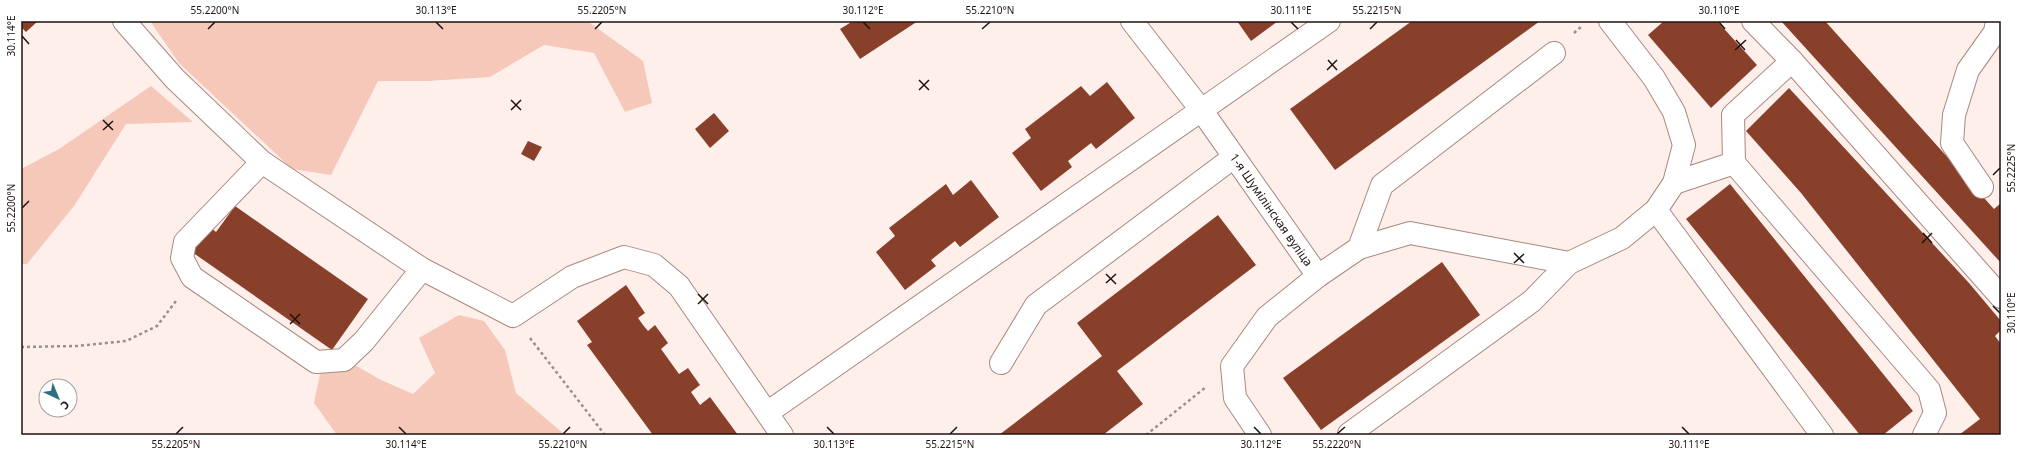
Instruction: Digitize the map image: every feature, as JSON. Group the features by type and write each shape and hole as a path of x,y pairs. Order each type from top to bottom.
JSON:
{"street":[{"path":"124,21 175,79 262,162 422,269 513,316 572,277 624,257 654,265 679,286 782,435"},
{"name":"1-я Шумілінская вуліца","path":"1132,21 1202,110 1318,276 1267,317 1232,366"},
{"path":"767,413 1330,21"},
{"path":"1349,434 1532,301 1569,263 1622,238 1656,210 1674,183 1684,145 1674,112 1654,78 1610,21"},
{"path":"1753,21 1792,60 2001,297"},
{"path":"1982,187 1952,143 1954,115 1968,70 1995,32 1997,21"},
{"path":"1359,248 1382,185 1554,53"},
{"path":"1792,60 1732,115 1734,163 1929,390 1935,413 1924,435"},
{"path":"1001,363 1036,305 1234,157"},
{"path":"262,162 185,242 182,258 192,277 316,362 344,360 364,341 422,269"},
{"path":"1674,183 1734,163"},
{"path":"1656,210 1822,435"},
{"path":"1318,276 1359,248 1410,234 1569,263"},
{"path":"1232,366 1235,398 1260,435"}],"path":[{"path":"21,347 77,346 126,341 157,326 192,277"},
{"path":"513,316 605,435"},
{"path":"1146,435 1232,366"}],"shaded area":[{"path":"150,21 589,21 643,61 652,103 625,112 594,53 544,45 490,77 428,81 378,81 331,175 292,169 179,63"},
{"path":"151,86 193,122 126,124 74,206 27,264 21,264 21,169 59,149"},
{"path":"459,315 484,321 505,350 516,393 565,435 337,435 314,403 320,374 353,364 379,379 413,394 435,373 419,338"}],"building":[{"path":"21,21 38,21 26,32 21,27"},
{"path":"853,21 918,21 860,59 840,29"},
{"path":"1237,21 1278,21 1251,41"},
{"path":"1412,21 1540,21 1335,170 1290,109"},
{"path":"1664,21 1717,21 1757,65 1711,108 1648,35"},
{"path":"1781,21 1825,21 1994,209 2001,203 2001,263"},
{"path":"1107,82 1135,118 1096,149 1091,143 1068,161 1072,167 1041,191 1012,153 1031,138 1025,129 1081,86 1090,96"},
{"path":"1789,88 1969,283 2001,321 2001,330 1995,336 2001,344 2001,435 1959,435 1980,419 1801,193 1746,131"},
{"path":"714,113 729,131 710,148 695,129"},
{"path":"528,141 542,147 534,161 521,154"},
{"path":"971,180 999,217 960,247 955,241 931,260 936,266 905,290 876,252 895,236 889,228 946,184 953,195"},
{"path":"1730,184 1913,411 1883,435 1860,435 1686,219"},
{"path":"235,206 368,299 332,350 192,252 210,227 216,232"},
{"path":"1218,215 1256,265 1117,371 1143,404 1103,435 999,435 1102,356 1077,323"},
{"path":"1442,262 1480,315 1321,430 1283,378"},
{"path":"626,285 645,313 638,318 648,331 655,325 668,343 661,349 679,374 688,368 700,385 691,392 700,405 710,397 738,435 653,435 587,345 592,342 577,321"}]}
